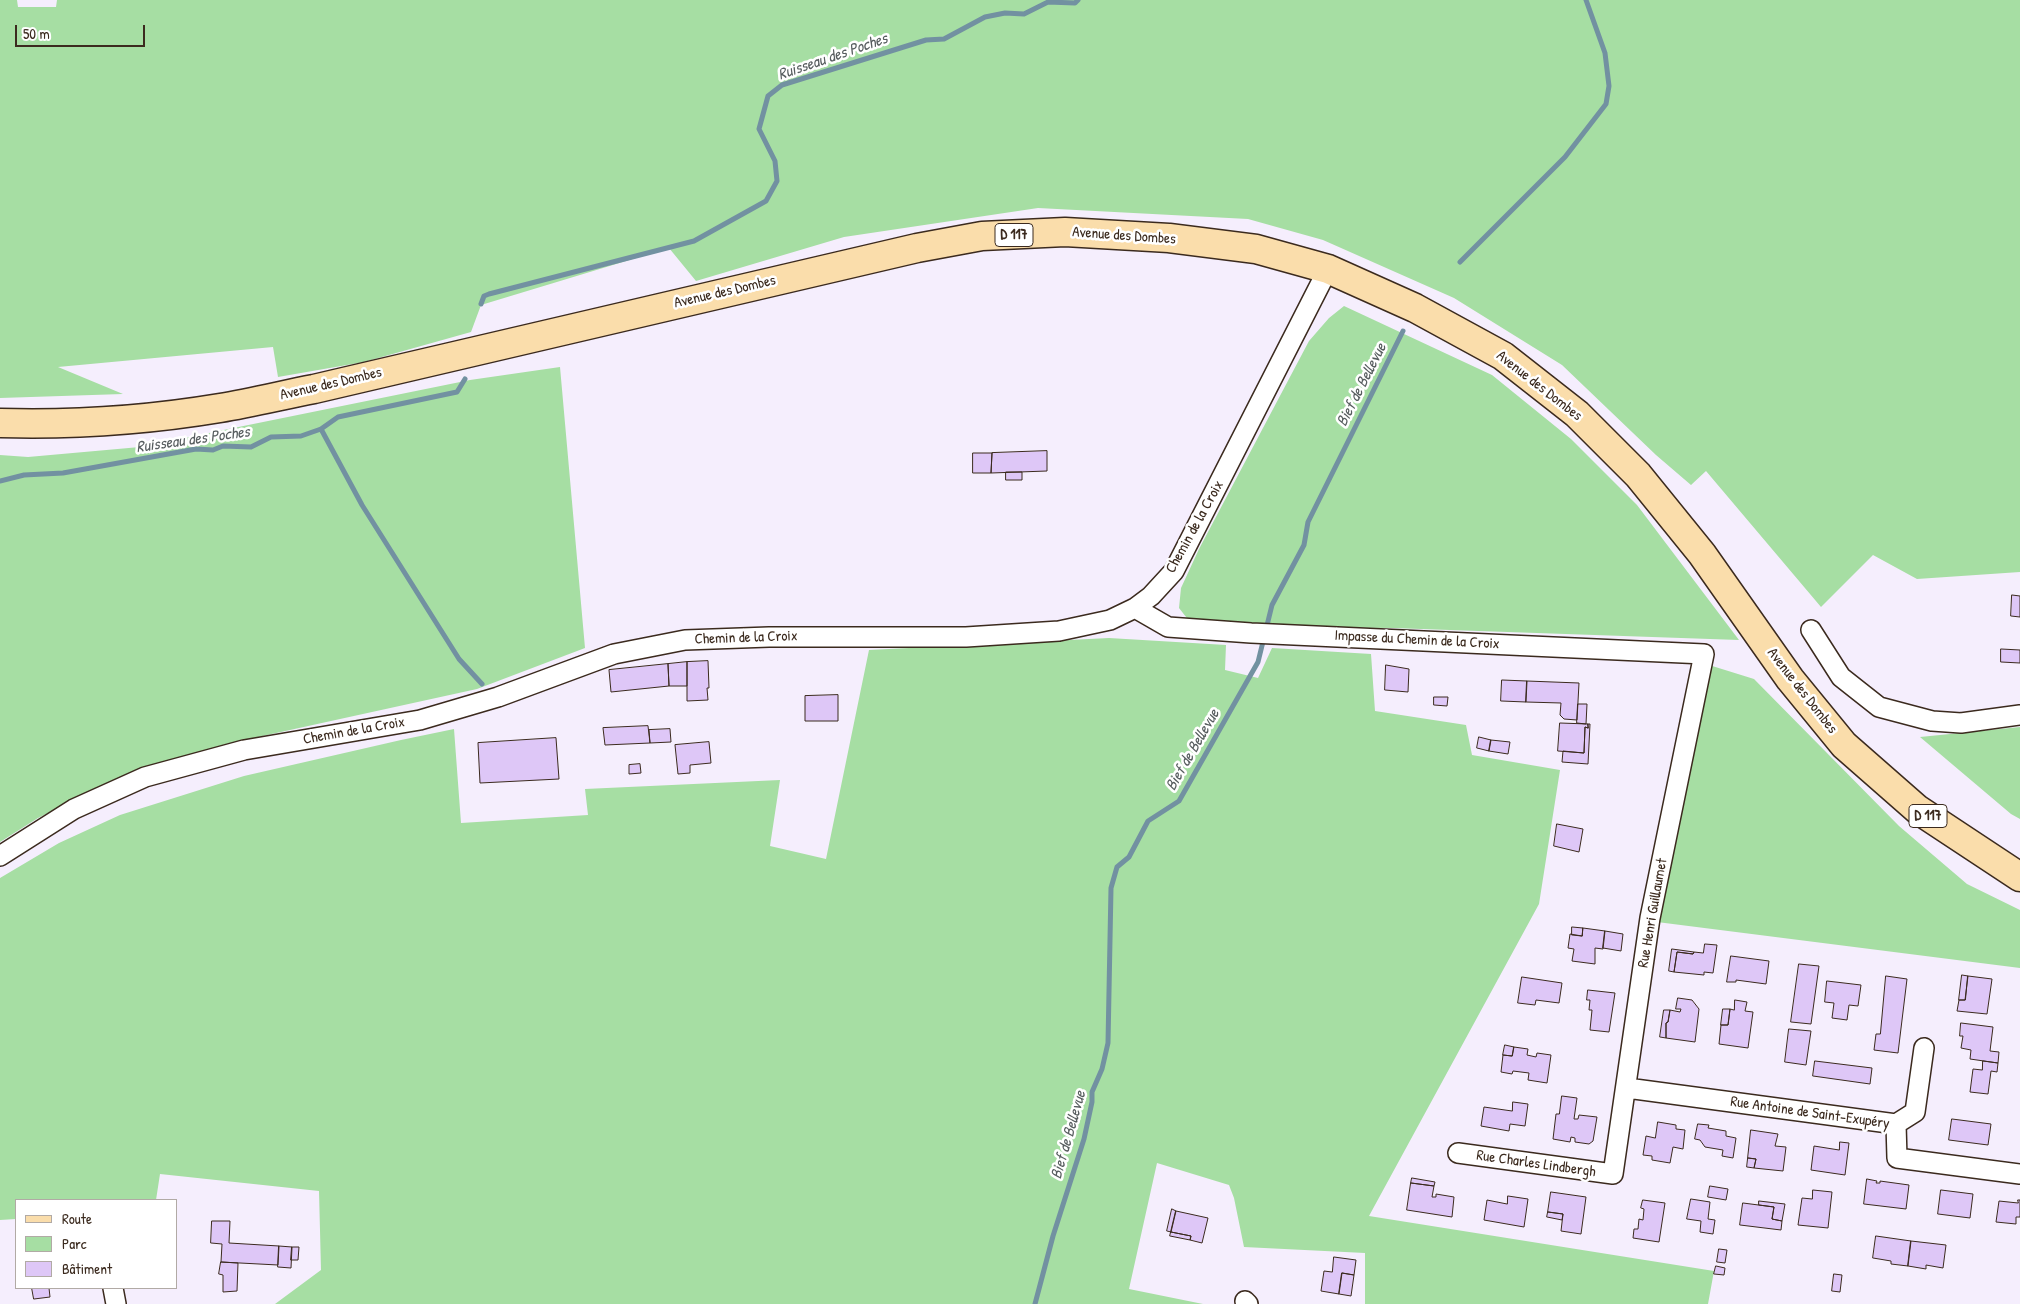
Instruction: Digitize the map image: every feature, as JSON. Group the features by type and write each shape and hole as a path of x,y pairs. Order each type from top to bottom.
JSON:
{"main road":[{"name":"Avenue des Dombes","path":"0,423 41,424 150,418 221,408 323,387 917,248 982,236 1065,232 1169,238 1256,249 1328,269 1415,308 1503,356 1578,414 1638,475 1702,554 1790,679 1844,745 1917,809 2020,877"}],"street":[{"name":"Chemin de la Croix","path":"0,856 74,809 146,777 244,750 420,720 498,697 614,654 694,640 769,636 966,636 1060,631 1110,620 1135,608 1151,596 1174,570 1328,269"},
{"name":"Impasse du Chemin de la Croix","path":"1135,608 1168,627 1251,633 1704,654"},
{"path":"1811,630 1841,677 1879,707 1932,721 1961,723 2020,716"},
{"name":"Rue Henri Guillaumet","path":"1613,1174 1627,1088 1650,918 1704,654"},
{"path":"1896,1124 1915,1112 1924,1048"},
{"name":"Rue Antoine de Saint-Exupéry","path":"1627,1088 1896,1124 1897,1158 2020,1174"},
{"name":"Rue Charles Lindbergh","path":"1458,1153 1613,1174"},
{"path":"113,1289 116,1304"}],"green space":[{"path":"0,0 17,0 18,7 56,7 57,0 2020,0 2020,572 1917,579 1873,555 1821,607 1706,471 1691,485 1656,455 1562,365 1454,298 1323,240 1248,219 1038,208 844,237 696,281 669,248 481,305 471,332 364,362 278,377 273,347 58,367 123,394 0,398"},
{"path":"1344,306 1492,375 1571,439 1637,505 1739,640 1392,628 1234,627 1190,622 1179,608 1181,588 1199,549 1309,341 1329,318"},
{"path":"560,367 585,648 477,689 226,744 99,788 38,818 0,842 0,455 28,457 140,447 470,380"},
{"path":"1109,638 1226,645 1225,670 1258,678 1272,648 1371,654 1375,711 1466,725 1472,755 1560,770 1539,904 1369,1216 1714,1271 1708,1304 1365,1304 1365,1253 1244,1247 1234,1198 1229,1185 1157,1163 1129,1289 1203,1304 275,1304 321,1270 319,1191 160,1174 156,1199 15,1199 15,1219 0,1220 0,878 59,843 120,815 244,776 454,729 461,823 588,815 585,789 780,780 770,846 826,859 869,650"},
{"path":"1709,665 1754,679 1899,826 1967,884 2020,910 2020,968 1657,922"},
{"path":"2020,727 2020,819 2011,814 1920,737"}],"building":[{"path":"1047,451 1047,471 991,473 992,453"},
{"path":"973,453 992,453 991,473 973,473"},
{"path":"1006,472 1022,472 1022,480 1006,480"},
{"path":"2012,595 2020,596 2020,617 2011,616"},
{"path":"2001,649 2020,650 2020,663 2001,662"},
{"path":"708,661 708,700 687,701 687,662"},
{"path":"687,662 687,686 669,686 668,664"},
{"path":"668,664 669,686 611,692 609,670"},
{"path":"1386,665 1409,669 1408,692 1385,690"},
{"path":"1502,680 1527,681 1526,702 1501,701"},
{"path":"1527,681 1579,683 1577,720 1564,719 1560,715 1561,703 1526,702"},
{"path":"838,695 838,721 805,721 805,696"},
{"path":"1434,697 1448,697 1447,706 1434,705"},
{"path":"1578,704 1587,704 1586,724 1577,723"},
{"path":"1560,723 1588,724 1588,728 1585,727 1584,753 1558,751"},
{"path":"1588,724 1590,724 1588,764 1562,762 1563,751 1584,753 1585,727 1588,728"},
{"path":"648,726 650,743 605,745 603,728"},
{"path":"670,729 671,742 650,743 649,730"},
{"path":"1479,737 1491,740 1489,751 1477,748"},
{"path":"556,738 559,779 480,783 478,743"},
{"path":"1491,740 1510,742 1508,754 1489,751"},
{"path":"709,742 711,763 690,765 690,773 678,774 675,745"},
{"path":"640,764 641,773 629,774 629,765"},
{"path":"1557,824 1583,829 1579,852 1554,846"},
{"path":"1572,927 1583,928 1582,936 1572,935"},
{"path":"1583,928 1605,931 1603,949 1595,948 1595,964 1572,961 1574,949 1568,948 1570,934 1582,936"},
{"path":"1605,931 1623,934 1621,951 1603,948"},
{"path":"1705,944 1717,945 1713,973 1704,972 1704,975 1674,972 1677,952 1703,953"},
{"path":"1672,949 1694,952 1693,954 1677,952 1674,972 1669,971"},
{"path":"1731,956 1769,961 1766,984 1736,980 1736,982 1727,982"},
{"path":"1799,964 1819,966 1811,1024 1791,1022"},
{"path":"1962,975 1968,976 1965,1000 1959,1000"},
{"path":"1886,976 1907,979 1898,1053 1874,1050 1876,1034 1880,1034"},
{"path":"1968,976 1992,979 1987,1014 1957,1011 1959,1000 1965,1000"},
{"path":"1522,977 1562,983 1559,1003 1536,1000 1535,1005 1518,1003"},
{"path":"1827,981 1861,985 1858,1006 1849,1005 1847,1020 1832,1018 1834,1003 1825,1002"},
{"path":"1588,990 1615,993 1609,1032 1590,1030 1592,1010 1589,1010 1590,1000 1587,1000"},
{"path":"1678,998 1692,1000 1699,1009 1695,1042 1666,1038 1666,1023 1668,1022 1670,1010 1680,1012 1681,1009 1676,1009"},
{"path":"1735,1000 1747,1002 1745,1011 1753,1012 1748,1048 1719,1044 1721,1025 1728,1025 1730,1009 1734,1010"},
{"path":"1723,1009 1730,1009 1728,1025 1721,1025"},
{"path":"1664,1010 1670,1010 1668,1022 1666,1023 1666,1038 1660,1037"},
{"path":"1961,1023 1993,1027 1990,1051 1999,1052 1998,1063 1970,1059 1971,1050 1961,1048 1963,1036 1960,1036"},
{"path":"1789,1029 1811,1031 1806,1065 1785,1062"},
{"path":"1505,1045 1514,1047 1512,1056 1503,1055"},
{"path":"1514,1047 1528,1049 1527,1055 1536,1057 1537,1053 1551,1055 1547,1083 1528,1080 1529,1073 1513,1071 1512,1074 1501,1072 1503,1055 1512,1056"},
{"path":"1815,1061 1872,1068 1870,1084 1813,1076"},
{"path":"1983,1061 1998,1063 1997,1072 1991,1071 1988,1094 1970,1092 1973,1069 1982,1070"},
{"path":"1562,1096 1577,1098 1574,1119 1578,1119 1579,1115 1597,1117 1593,1141 1589,1144 1575,1142 1575,1138 1571,1137 1570,1142 1553,1139 1556,1114 1559,1114"},
{"path":"1513,1102 1528,1104 1525,1126 1510,1124 1509,1131 1481,1126 1484,1107 1512,1111"},
{"path":"1952,1119 1991,1124 1988,1145 1949,1140"},
{"path":"1658,1122 1676,1125 1676,1129 1685,1130 1683,1149 1673,1147 1670,1163 1652,1160 1652,1156 1643,1155 1646,1136 1655,1138"},
{"path":"1698,1124 1709,1125 1708,1128 1726,1131 1726,1136 1736,1138 1733,1158 1722,1156 1723,1150 1705,1147 1700,1140 1695,1139"},
{"path":"1751,1130 1778,1134 1775,1146 1786,1147 1783,1171 1754,1168 1756,1159 1748,1158"},
{"path":"1840,1142 1849,1143 1845,1175 1811,1170 1814,1146 1839,1150"},
{"path":"1748,1158 1756,1159 1754,1168 1747,1167"},
{"path":"1412,1178 1435,1182 1434,1186 1411,1183"},
{"path":"1867,1179 1877,1181 1876,1183 1880,1183 1880,1181 1909,1185 1906,1209 1864,1204"},
{"path":"1411,1183 1434,1186 1432,1197 1436,1197 1436,1194 1454,1197 1452,1217 1407,1210"},
{"path":"1710,1186 1728,1189 1726,1200 1708,1197"},
{"path":"1813,1190 1832,1192 1828,1228 1798,1225 1802,1198 1812,1199"},
{"path":"1941,1190 1973,1194 1970,1218 1938,1214"},
{"path":"1551,1192 1586,1197 1581,1234 1561,1231 1563,1214 1548,1212"},
{"path":"1508,1196 1528,1199 1524,1227 1484,1220 1487,1200 1507,1204"},
{"path":"1691,1199 1710,1202 1708,1219 1715,1220 1713,1234 1700,1232 1701,1221 1687,1219"},
{"path":"1643,1200 1665,1203 1659,1242 1633,1238 1634,1229 1638,1229 1639,1219 1643,1220 1644,1209 1641,1208"},
{"path":"2018,1200 2020,1200 2020,1217 2016,1217 2016,1224 1996,1222 1999,1201 2018,1203"},
{"path":"1759,1201 1785,1204 1782,1221 1772,1219 1774,1207 1759,1205"},
{"path":"1743,1203 1774,1207 1772,1219 1782,1221 1781,1230 1740,1225"},
{"path":"1172,1209 1176,1211 1171,1232 1167,1231"},
{"path":"1176,1211 1208,1218 1202,1243 1190,1240 1191,1236 1171,1232"},
{"path":"1548,1212 1563,1214 1562,1220 1547,1217"},
{"path":"212,1221 230,1221 229,1243 279,1246 278,1265 221,1262 222,1244 211,1243"},
{"path":"1171,1232 1191,1236 1190,1240 1170,1236"},
{"path":"1876,1236 1911,1241 1908,1266 1891,1264 1891,1261 1873,1258"},
{"path":"1911,1241 1946,1245 1943,1268 1926,1265 1926,1269 1908,1266"},
{"path":"279,1246 292,1247 291,1268 278,1267"},
{"path":"292,1247 299,1247 298,1260 291,1260"},
{"path":"1719,1249 1727,1250 1725,1263 1717,1262"},
{"path":"1334,1257 1356,1260 1354,1275 1342,1273 1339,1294 1321,1291 1324,1271 1332,1272"},
{"path":"221,1262 238,1263 237,1291 223,1292 223,1275 219,1274"},
{"path":"1716,1266 1725,1268 1724,1275 1714,1274"},
{"path":"1342,1273 1354,1275 1351,1296 1339,1294"},
{"path":"1834,1274 1842,1275 1840,1292 1832,1291"},
{"path":"32,1289 49,1289 50,1297 34,1299"}],"waterway":[{"name":"Ruisseau des Poches","path":"481,304 484,296 489,294 694,241 766,201 777,181 775,161 759,129 768,96 782,85 926,40 944,39 985,17 1005,13 1024,14 1048,2 1075,3 1078,0"},
{"name":"Bief de Bellevue","path":"1460,262 1565,157 1606,104 1609,86 1605,53 1586,0"},
{"name":"Bief de Bellevue","path":"1035,1304 1053,1236 1084,1139 1092,1102 1092,1092 1102,1069 1108,1043 1111,888 1117,867 1129,857 1148,821 1179,801 1258,662 1272,605 1304,545 1308,522 1403,331"},
{"name":"Ruisseau des Poches","path":"0,481 24,475 63,473 196,449 213,450 223,446 251,447 271,437 301,436 321,429 338,417 457,392 465,379"},
{"path":"321,429 362,505 459,659 482,684"}]}
